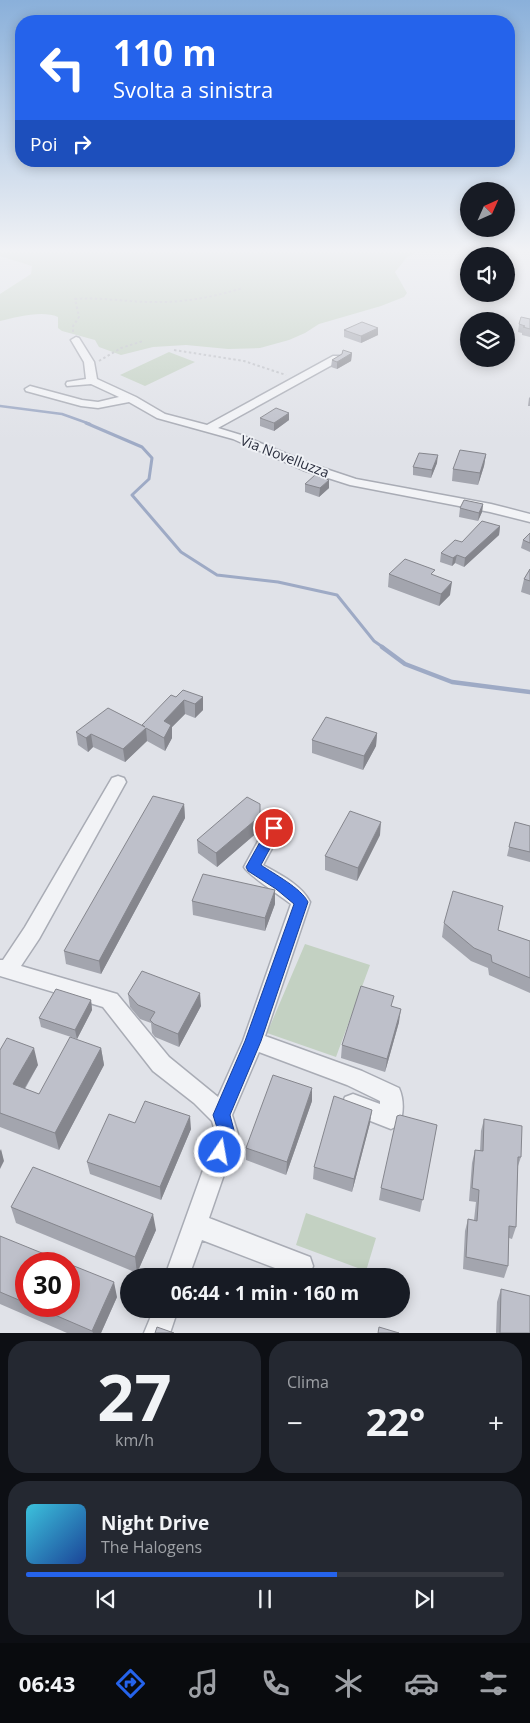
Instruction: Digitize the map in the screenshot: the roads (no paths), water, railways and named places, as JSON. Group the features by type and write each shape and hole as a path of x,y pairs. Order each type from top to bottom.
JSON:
{"street":[{"path":"71,384 92,376 89,362 76,340"},
{"path":"208,429 338,358"},
{"name":"Via Novelluzza","path":"92,376 161,416 237,437 307,467 354,482 491,508 530,518"},
{"path":"30,388 81,403 98,405 130,398"},
{"path":"118,782 32,933 4,969 110,1000 161,1064 202,1096 221,1115 227,1134 180,1268"},
{"path":"221,1115 253,1041 301,902 281,885 253,867 274,828"},
{"path":"253,1041 354,1078 391,1095 391,1118 342,1100"},
{"path":"195,1225 301,1266"},
{"path":"157,1333 163,1318"}],"waterway":[{"path":"0,406 62,414 90,424"},
{"path":"86,423 142,447 152,458 149,479 132,495 181,552 217,575 278,582 337,595 374,641 384,648"},
{"path":"382,647 405,664 452,682 530,692"}]}
